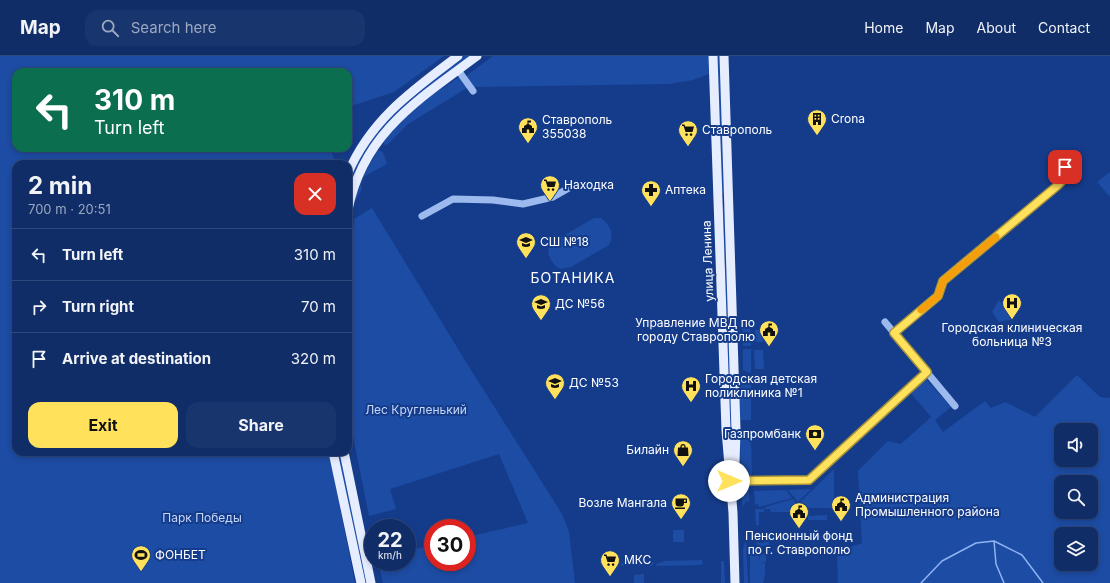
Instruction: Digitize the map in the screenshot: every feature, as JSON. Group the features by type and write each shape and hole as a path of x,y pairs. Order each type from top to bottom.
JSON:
{"main road":[{"path":"352,165 361,147 385,115 400,100 458,56"},
{"path":"352,195 362,166 381,136 408,109 477,56"},
{"name":"улица Ленина","path":"713,56 717,207 732,481 735,583"},
{"name":"улица Ленина","path":"724,56 736,422 732,481"},
{"path":"334,456 361,583"},
{"path":"345,456 371,583"}],"street":[{"path":"458,70 473,91"},
{"path":"894,333 938,296 943,281 1057,186 1064,175 1067,154"},
{"path":"422,216 453,199 493,200 522,204 553,197 569,188"},
{"path":"885,322 955,406"},
{"path":"732,481 809,480 927,372"}],"green space":[{"name":"Парк Победы","path":"0,56 444,56 394,92 352,106 352,68 12,68 12,152 331,152 333,157 336,160 12,160 12,456 330,456 355,583 0,583"},
{"path":"465,56 472,56 414,100 382,131 368,150 352,184 352,172 360,153 374,134 391,115 429,83"},
{"path":"493,56 708,56 709,74 693,80 669,84 474,87 466,76"},
{"path":"717,56 720,56 724,193 721,193"},
{"path":"459,77 467,88 408,124 388,144 384,145 384,138 419,104"},
{"path":"378,150 383,152 387,164 365,176 361,184 362,189 354,201 367,169"},
{"path":"1110,172 1110,197 1097,182"},
{"path":"723,207 725,207 733,430 731,453"},
{"name":"Лес Кругленький","path":"372,208 466,362 562,514 569,532 575,583 383,583 380,571 416,571 416,549 424,547 424,571 476,571 476,535 528,523 499,454 390,489 396,509 369,516 352,431 352,245 354,219"},
{"path":"594,218 601,218 611,230 612,237 609,245 571,267 560,269 551,261 548,254 551,243"},
{"path":"999,300 1013,319 999,322 992,312"},
{"path":"745,326 750,326 751,346 743,346 742,328"},
{"path":"755,330 763,330 763,342 755,342"},
{"path":"743,349 751,349 751,373 743,370"},
{"path":"754,350 763,350 764,369 755,369"},
{"path":"1077,375 1100,397 1110,398 1110,583 838,583 837,552 862,543 858,471 888,441 901,444 931,417 910,392 925,378 951,407 935,420 943,432 985,401 991,408 1005,402 1035,417"},
{"path":"738,377 751,377 751,420 739,420"},
{"path":"740,437 751,437 752,478 745,477 741,474"},
{"path":"338,456 341,456 367,583 364,583"},
{"path":"834,469 834,508 809,508 799,503"},
{"path":"752,483 752,486 749,487 749,501 745,502 744,507 742,503 742,488 745,484"},
{"path":"811,489 798,502 788,490"},
{"path":"786,490 792,498 759,507 758,504 755,505 754,491"},
{"path":"793,499 797,504 790,512 771,512 770,509 765,509 765,507"},
{"path":"798,505 805,508 805,522 799,522"},
{"path":"755,509 764,509 764,512 759,512 759,525 756,525"},
{"path":"827,515 827,520 808,520 808,516"},
{"path":"673,530 684,530 684,542 673,542"},
{"path":"756,535 759,535 759,543 764,543 764,535 769,535 769,546 757,546"},
{"path":"746,541 748,583 744,583 743,548"},
{"path":"755,550 759,555 760,562 760,554 766,554 766,562 762,562 765,563 763,583 750,583 750,554"},
{"path":"702,560 703,564 700,565 657,566 656,564 665,561"},
{"path":"721,561 724,561 725,583 721,583"},
{"path":"654,562 652,566 621,566 622,563"},
{"path":"644,574 644,583 634,583 634,575"}],"waterway":[{"path":"994,541 996,564 1004,583"},
{"path":"921,583 942,561 976,543 994,541 1022,555 1043,583"}],"slow traffic":[{"path":"921,310 938,296 943,281 996,237"}],"place":[{"name":"Crona","path":"817,136"},
{"name":"Ставрополь 355038","path":"528,144"},
{"name":"Ставрополь","path":"688,147"},
{"name":"Находка","path":"550,202"},
{"name":"Аптека","path":"651,207"},
{"name":"СШ №18","path":"526,259"},
{"name":"Городская клиническая больница №3","path":"1012,320"},
{"name":"ДС №56","path":"541,321"},
{"name":"Управление МВД по городу Ставрополю","path":"769,347"},
{"name":"ДС №53","path":"555,400"},
{"name":"Городская детская поликлиника №1","path":"691,403"},
{"name":"Газпромбанк","path":"815,451"},
{"name":"Билайн","path":"683,467"},
{"name":"Возле Мангала","path":"681,520"},
{"name":"Администрация Промышленного района","path":"841,522"},
{"name":"Пенсионный фонд по г. Ставрополю","path":"799,529"},
{"name":"ФОНБЕТ","path":"141,572"},
{"name":"МКС","path":"610,577"}],"district":[{"name":"БОТАНИКА","path":"573,278"}],"route":[{"path":"729,481 809,480 927,372 894,333 938,296 943,281 1057,186 1061,182 1064,175 1065,167"}]}
